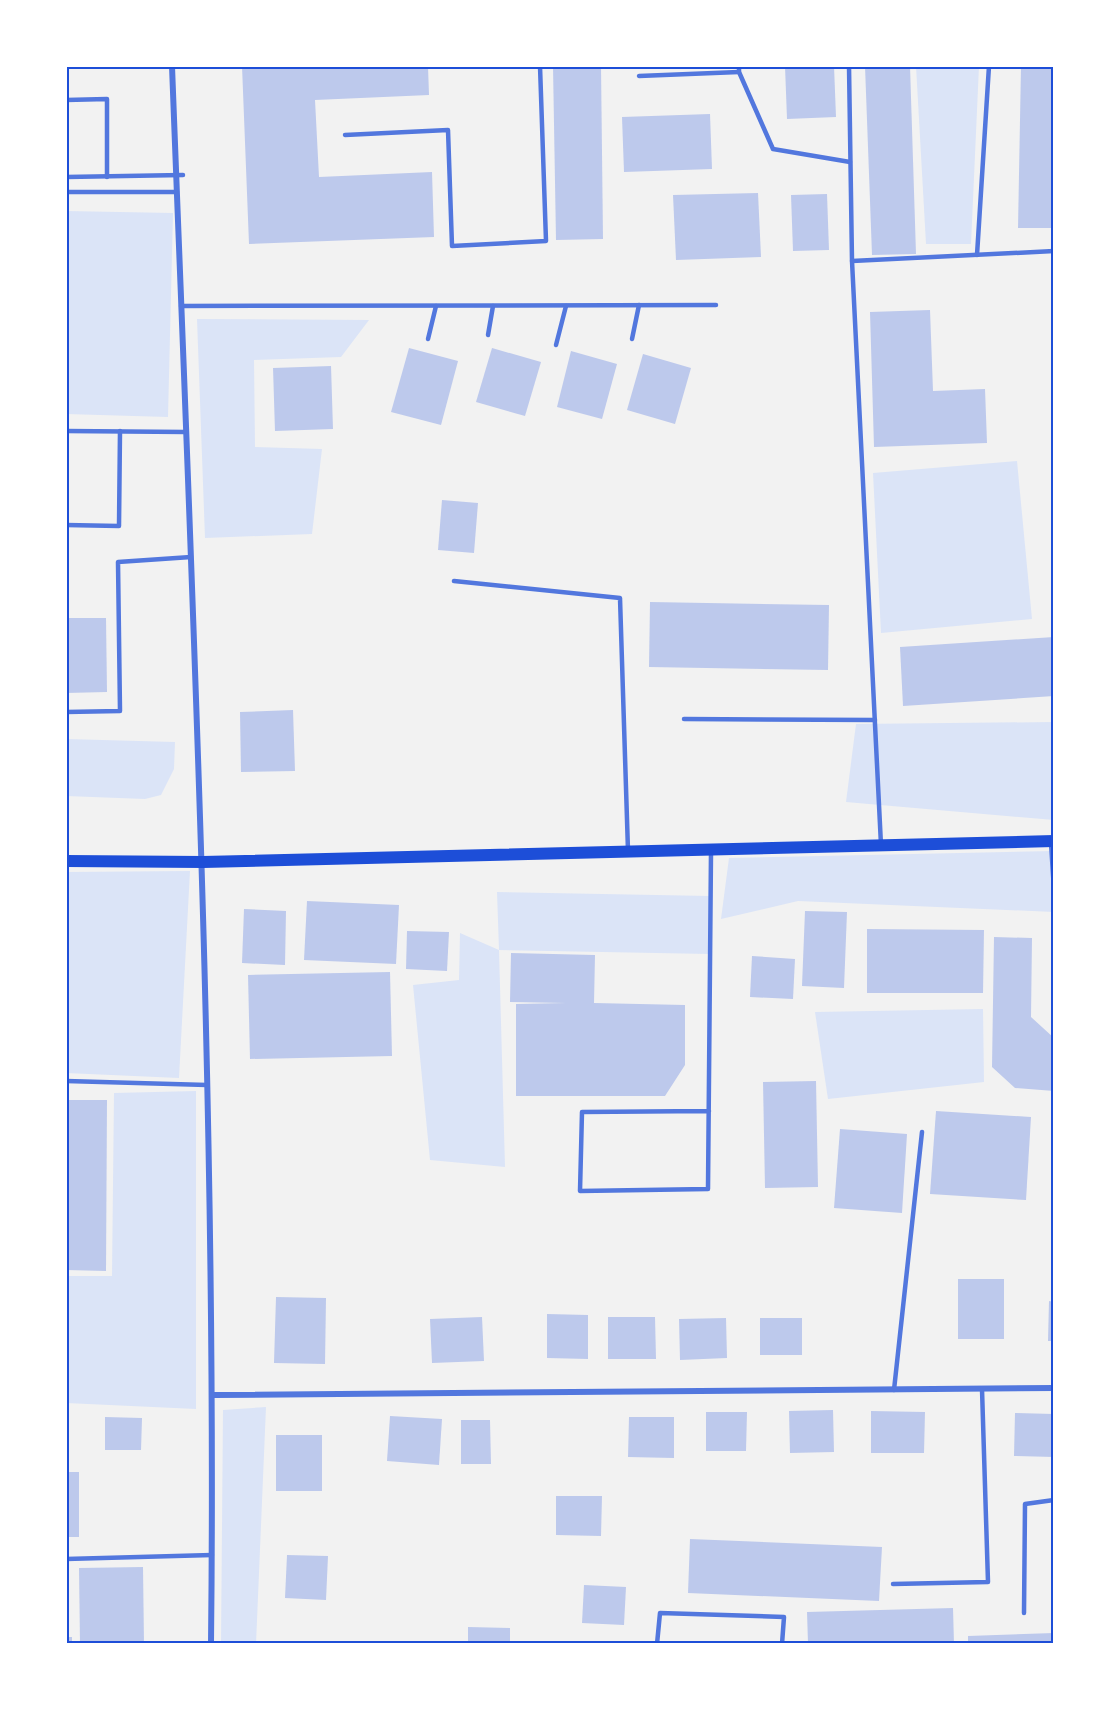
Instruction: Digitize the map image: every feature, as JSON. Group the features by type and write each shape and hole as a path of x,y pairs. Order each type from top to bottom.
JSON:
{"main road":[{"path":"66,861 202,862 1052,841"}],"street":[{"path":"172,66 179,175 177,192 202,862 214,1395 211,1644"},
{"path":"214,1395 1054,1388"}],"lane":[{"path":"345,135 448,130 452,246 546,241 540,66"},
{"path":"849,66 852,261 881,845"},
{"path":"977,255 989,66"},
{"path":"639,76 739,69 773,149 850,162"},
{"path":"66,100 107,99 107,177"},
{"path":"66,177 179,175"},
{"path":"66,192 177,192"},
{"path":"852,261 1054,251"},
{"path":"632,339 639,305"},
{"path":"181,306 716,305"},
{"path":"428,339 436,306"},
{"path":"488,335 493,306"},
{"path":"556,345 566,306"},
{"path":"66,431 186,432"},
{"path":"66,525 119,526 120,431"},
{"path":"66,712 120,711 118,562 191,557"},
{"path":"454,581 620,598 628,852"},
{"path":"684,719 875,720"},
{"path":"1052,841 1054,890"},
{"path":"709,1111 582,1112 580,1191 708,1189 709,1111 711,849"},
{"path":"66,1082 207,1084"},
{"path":"894,1390 922,1132"},
{"path":"893,1584 988,1582 982,1389"},
{"path":"1024,1613 1025,1504 1054,1500"},
{"path":"66,1559 212,1556"},
{"path":"657,1644 660,1613 784,1617 782,1644"}],"shaded area":[{"path":"916,66 979,66 971,244 926,244"},
{"path":"66,211 173,213 168,417 66,414"},
{"path":"197,319 369,320 341,357 254,360 255,447 322,449 312,534 205,538"},
{"path":"1017,461 1032,619 881,633 873,473"},
{"path":"1054,722 1054,820 846,802 856,724"},
{"path":"66,739 175,742 174,769 161,795 145,799 66,796"},
{"path":"1054,851 1054,912 798,901 721,919 729,858"},
{"path":"190,871 179,1078 66,1073 66,872"},
{"path":"497,892 710,896 710,954 499,950"},
{"path":"460,933 499,950 505,1167 430,1160 413,985 459,980"},
{"path":"983,1009 984,1082 828,1099 815,1012"},
{"path":"196,1091 196,1409 66,1403 66,1276 112,1276 114,1093"},
{"path":"266,1407 256,1644 221,1644 223,1410"}],"building":[{"path":"242,66 428,66 429,95 315,100 319,177 432,172 434,237 249,244"},
{"path":"553,66 601,66 603,239 556,240"},
{"path":"785,66 834,66 836,117 787,119"},
{"path":"865,66 910,66 916,254 872,255"},
{"path":"1021,66 1054,66 1054,228 1018,228"},
{"path":"710,114 712,169 624,172 622,117"},
{"path":"758,193 761,257 676,260 673,195"},
{"path":"827,194 829,250 793,251 791,195"},
{"path":"930,310 933,391 985,389 987,443 874,447 870,312"},
{"path":"409,348 458,361 441,425 391,412"},
{"path":"492,348 541,362 525,416 476,402"},
{"path":"571,351 617,364 602,419 557,407"},
{"path":"643,354 691,368 675,424 627,410"},
{"path":"331,366 333,429 275,431 273,368"},
{"path":"442,500 478,503 474,553 438,550"},
{"path":"650,602 829,605 828,670 649,667"},
{"path":"66,618 106,618 107,692 66,693"},
{"path":"1054,637 1054,696 903,706 900,647"},
{"path":"293,710 295,771 241,772 240,712"},
{"path":"307,901 399,905 396,964 304,960"},
{"path":"244,909 286,911 285,965 242,963"},
{"path":"805,911 847,912 844,988 802,986"},
{"path":"867,929 984,930 983,993 867,993"},
{"path":"407,931 449,932 447,971 406,969"},
{"path":"994,937 1032,938 1031,1017 1054,1038 1054,1091 1015,1088 992,1067"},
{"path":"511,953 595,955 594,1003 685,1005 685,1065 665,1096 516,1096 516,1004 566,1003 510,1002"},
{"path":"752,956 795,959 793,999 750,997"},
{"path":"390,972 392,1056 250,1059 248,975"},
{"path":"816,1081 818,1187 765,1188 763,1082"},
{"path":"66,1100 107,1100 106,1271 66,1270"},
{"path":"936,1111 1031,1117 1026,1200 930,1194"},
{"path":"840,1129 907,1134 902,1213 834,1208"},
{"path":"958,1279 1004,1279 1004,1339 958,1339"},
{"path":"276,1297 326,1298 325,1364 274,1363"},
{"path":"1049,1301 1054,1302 1054,1341 1048,1341"},
{"path":"547,1314 588,1315 588,1359 547,1358"},
{"path":"482,1317 484,1361 432,1363 430,1319"},
{"path":"608,1317 655,1317 656,1359 608,1359"},
{"path":"726,1318 727,1358 680,1360 679,1319"},
{"path":"760,1318 802,1318 802,1355 760,1355"},
{"path":"833,1410 834,1452 790,1453 789,1411"},
{"path":"871,1411 925,1412 924,1453 871,1453"},
{"path":"706,1412 747,1412 746,1451 706,1451"},
{"path":"1015,1413 1054,1414 1054,1457 1014,1456"},
{"path":"390,1416 442,1419 439,1465 387,1461"},
{"path":"105,1417 142,1418 141,1450 105,1450"},
{"path":"629,1417 674,1417 674,1458 628,1457"},
{"path":"461,1420 490,1420 491,1464 461,1464"},
{"path":"276,1435 322,1435 322,1491 276,1491"},
{"path":"66,1472 79,1472 79,1537 66,1537"},
{"path":"556,1496 602,1496 601,1536 556,1535"},
{"path":"690,1539 882,1547 879,1601 688,1593"},
{"path":"287,1555 328,1556 326,1600 285,1598"},
{"path":"143,1567 144,1644 80,1644 79,1568"},
{"path":"584,1585 626,1587 624,1625 582,1623"},
{"path":"953,1608 954,1644 808,1644 807,1612"},
{"path":"468,1627 510,1628 510,1644 468,1644"},
{"path":"1054,1633 1054,1644 968,1644 968,1636"},
{"path":"66,1637 72,1637 72,1644 66,1644"}]}
